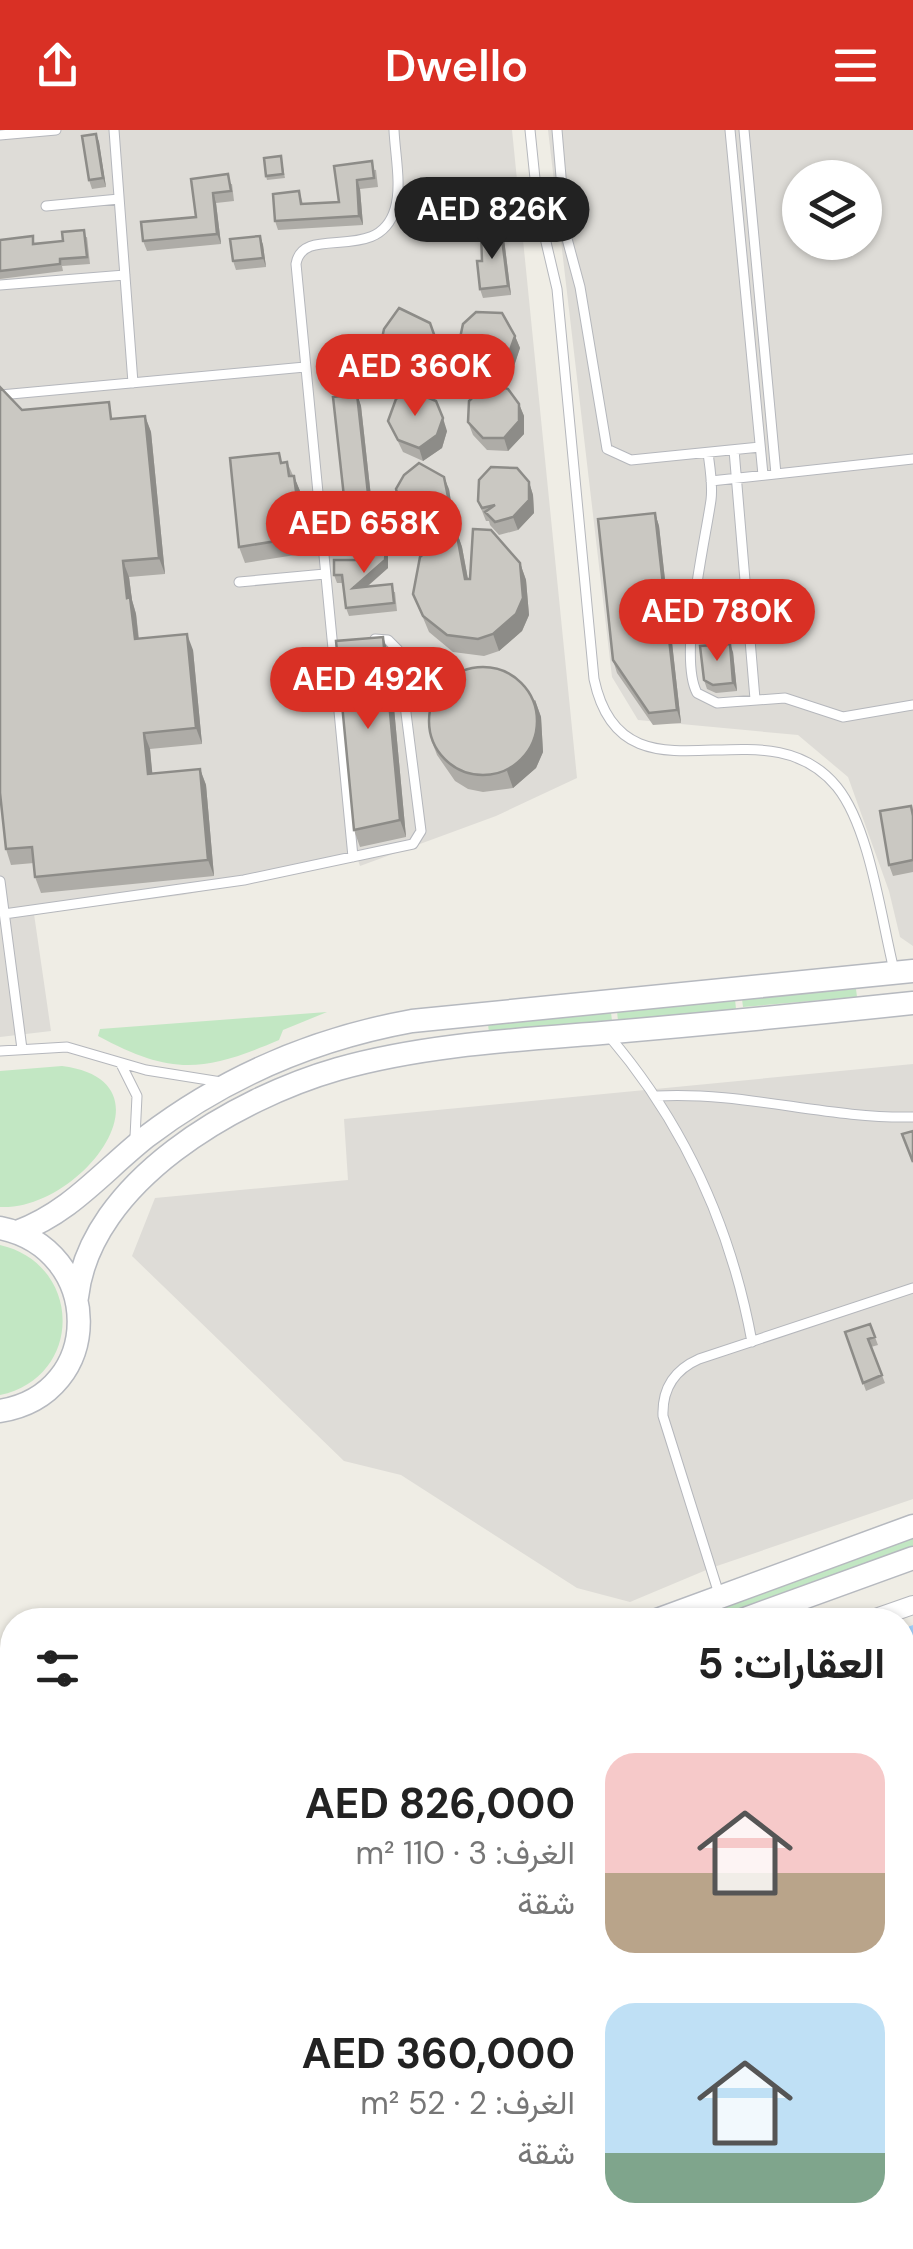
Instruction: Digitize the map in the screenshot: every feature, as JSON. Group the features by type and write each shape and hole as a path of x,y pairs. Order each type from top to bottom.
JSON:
{"main road":[{"path":"8,1230 70,1205 131,1150 228,1082 316,1044 378,1027 904,972"},
{"path":"227,1116 282,1088 371,1061 607,1032 913,1003"},
{"path":"0,1411 36,1398 66,1367 78,1340 77,1297 88,1249 105,1221 164,1160 267,1085 298,1068 385,1044 386,1032 378,1027"},
{"path":"8,1230 55,1257 77,1297"},
{"path":"690,1608 913,1526"},
{"path":"775,1608 913,1558"}],"lane":[{"path":"0,135 56,130"},
{"path":"114,130 133,383"},
{"path":"352,857 296,258 309,245 367,240 390,220 396,201 394,130"},
{"path":"530,130 538,208 556,289 594,679 601,704 615,725 646,746 672,752 746,746 775,749 803,759 828,776 846,800 858,827 904,972"},
{"path":"557,130 563,220 580,287 602,441 622,460 760,447"},
{"path":"730,130 763,476"},
{"path":"744,130 776,474"},
{"path":"46,206 119,200"},
{"path":"0,285 125,275"},
{"path":"0,394 305,367"},
{"path":"734,450 755,698"},
{"path":"708,453 711,481 691,682 706,700 785,698 842,716 913,705"},
{"path":"711,481 913,459"},
{"path":"239,582 325,574"},
{"path":"332,640 349,640"},
{"path":"4,914 244,880 408,846 421,830 398,650 388,640 366,640"},
{"path":"0,881 22,1049"},
{"path":"607,1032 656,1096 714,1204 737,1272 752,1342"},
{"path":"0,1051 67,1047 122,1064 228,1082"},
{"path":"122,1064 137,1096 139,1114 131,1150"},
{"path":"656,1096 716,1095 852,1117 913,1117"},
{"path":"720,1597 663,1406 668,1385 681,1369 913,1288"}],"shaded area":[{"path":"0,130 512,130 577,778 496,816 360,866 358,860 183,895 34,914 51,1031 0,1037"},
{"path":"548,130 913,130 913,946 900,937 889,891 848,777 798,735 638,720 612,677"},
{"path":"913,1064 913,1499 711,1568 630,1602 577,1588 401,1475 344,1461 132,1256 155,1198 348,1180 344,1119"}],"green space":[{"path":"856,989 857,997 743,1007 742,999"},
{"path":"735,999 736,1009 618,1021 617,1011"},
{"path":"327,1012 283,1030 279,1040 208,1063 188,1065 147,1058 98,1036 100,1029"},
{"path":"611,1012 612,1021 489,1033 488,1024"},
{"path":"62,1066 96,1077 113,1095 115,1118 105,1144 86,1168 60,1189 31,1203 0,1207 0,1071"},
{"path":"0,1245 27,1256 47,1274 59,1296 63,1320 59,1345 47,1367 28,1384 0,1395"},
{"path":"913,1538 913,1547 747,1608 721,1608"}],"building":[{"path":"96,134 103,178 89,180 82,136"},
{"path":"281,156 283,174 266,176 264,158"},
{"path":"372,161 374,178 357,180 359,216 275,221 273,194 299,191 301,204 339,202 334,166"},
{"path":"228,174 231,191 213,193 217,234 143,241 141,222 196,217 191,179"},
{"path":"84,230 87,257 0,271 0,240 33,236 33,244 63,241 62,232"},
{"path":"501,231 508,286 480,289 477,261 482,261 481,232"},
{"path":"260,236 263,258 233,261 230,239"},
{"path":"399,308 430,323 436,340 425,362 412,368 397,366 386,356 381,343 384,329"},
{"path":"476,312 502,313 515,336 509,353 491,365 470,357 460,338 463,324"},
{"path":"495,384 508,389 519,404 519,421 504,438 483,438 468,422 469,401 482,388"},
{"path":"0,387 22,410 109,402 111,419 145,416 159,558 123,561 127,598 130,597 135,639 187,634 196,728 144,733 148,774 200,769 208,860 35,877 32,847 6,849 0,793"},
{"path":"412,391 436,401 443,418 437,435 419,448 398,440 388,421 396,399"},
{"path":"357,394 371,521 347,524 333,397"},
{"path":"279,453 281,463 287,462 289,476 294,476 302,537 239,547 230,458"},
{"path":"419,463 444,477 449,502 436,518 419,521 401,509 396,489 404,475"},
{"path":"491,467 517,468 529,482 529,500 513,517 495,522 485,512 495,505 482,508 478,501 479,480"},
{"path":"655,513 677,710 649,713 613,660 598,519"},
{"path":"473,529 491,530 520,563 523,598 516,614 493,634 478,639 447,635 423,616 413,594 420,557 446,533 456,530 465,579 470,579"},
{"path":"366,534 386,544 385,560 353,588 392,584 394,603 346,608 342,575 334,575 334,560 359,560"},
{"path":"383,637 400,820 354,830 336,641"},
{"path":"730,644 733,683 713,685 704,680 700,646"},
{"path":"483,667 504,671 521,683 533,700 537,721 533,742 521,759 504,771 483,775 462,771 445,759 433,742 429,721 433,700 445,683 462,671"},
{"path":"911,806 913,860 889,865 880,811"},
{"path":"913,1131 913,1162 902,1134"},
{"path":"870,1324 875,1337 868,1339 882,1375 863,1383 845,1332"}]}
